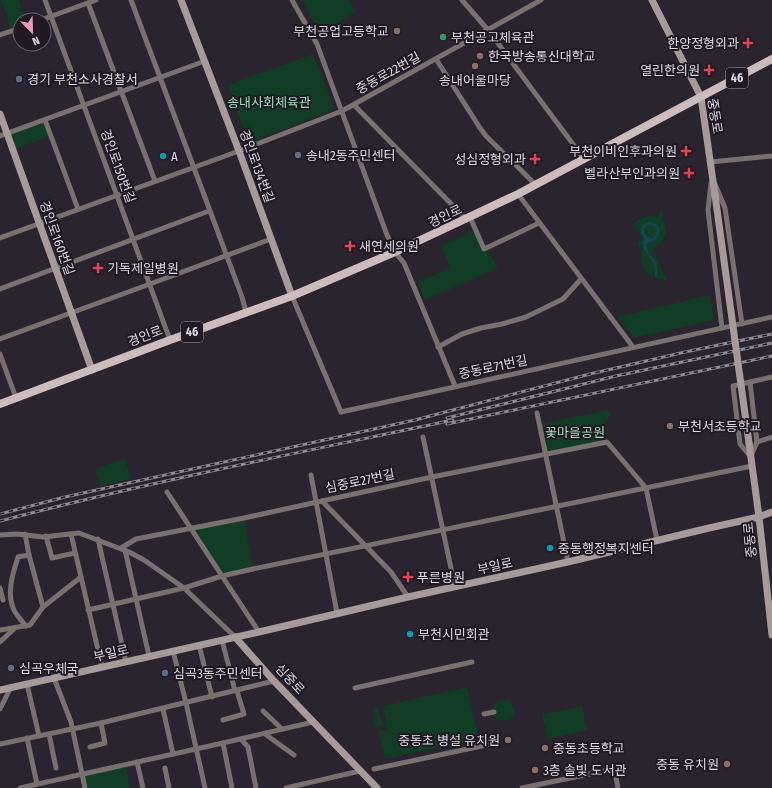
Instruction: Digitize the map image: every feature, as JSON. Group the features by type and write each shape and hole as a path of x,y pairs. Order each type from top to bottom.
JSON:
{"main road":[{"name":"경인로","path":"0,404 292,296 395,252 536,185 772,59"}],"street":[{"name":"경인로150번길","path":"45,0 50,12"},
{"path":"52,16 96,0"},
{"path":"132,0 242,297 246,312"},
{"name":"경인로134번길","path":"182,0 292,296"},
{"path":"292,0 317,44 387,235 395,252 404,263 454,386"},
{"path":"462,0 488,30 584,159"},
{"name":"중동로22번길","path":"0,237 40,224 193,168 342,111 541,0"},
{"name":"중동로","path":"652,0 701,96 759,517 772,635"},
{"path":"88,3 155,182"},
{"name":"경인로150번길","path":"52,19 170,340"},
{"path":"0,35 12,31"},
{"path":"436,59 483,132 536,185"},
{"path":"4,135 205,62"},
{"path":"354,105 468,218 484,249 540,223"},
{"name":"경인로160번길","path":"0,114 4,135 40,224 92,370"},
{"path":"45,120 78,209"},
{"path":"710,162 772,156"},
{"name":"중동로","path":"712,176 725,208 742,324"},
{"name":"중동로","path":"712,176 708,210 722,328"},
{"path":"518,194 633,347"},
{"path":"0,289 209,211"},
{"path":"0,339 271,239"},
{"path":"438,347 462,334 526,317 563,299 581,279"},
{"name":"중동로71번길","path":"292,296 341,412 772,317"},
{"path":"0,354 16,398"},
{"path":"750,382 757,442 751,457 740,444 733,386 750,382 772,378"},
{"path":"537,413 568,562"},
{"path":"423,437 455,587"},
{"path":"757,442 772,437"},
{"name":"심중로27번길","path":"123,549 136,538 244,518 322,500 606,442 646,488"},
{"path":"88,610 184,588 222,576 752,466"},
{"path":"311,475 337,613"},
{"path":"646,488 657,540"},
{"path":"168,492 259,632"},
{"path":"322,500 391,572 408,597"},
{"name":"부일로","path":"0,690 568,562 759,517 772,512"},
{"name":"심중로","path":"0,535 25,534 43,537 79,533 123,549 144,560 184,588 235,637 274,681 377,788"},
{"path":"25,534 29,555 44,606"},
{"path":"71,534 102,667"},
{"path":"46,536 52,558 75,553"},
{"path":"98,539 126,662"},
{"path":"123,549 149,656"},
{"path":"26,626 14,611 10,598 12,579 18,556 29,555"},
{"path":"0,630 30,625 44,606 81,577"},
{"path":"0,588 2,600 10,598"},
{"path":"0,642 16,628"},
{"path":"222,640 244,714 223,720"},
{"path":"199,645 212,697"},
{"path":"174,651 205,788"},
{"path":"355,688 472,662"},
{"path":"54,678 73,729 85,788"},
{"path":"0,744 163,709 274,681"},
{"path":"27,684 39,736"},
{"path":"0,709 11,687"},
{"path":"163,709 173,754"},
{"path":"263,711 282,729"},
{"path":"484,714 494,712"},
{"path":"20,788 223,744 313,722"},
{"path":"90,747 105,743 101,723"},
{"path":"49,734 56,768"},
{"path":"265,734 294,755"},
{"path":"27,738 39,785"},
{"path":"241,739 248,747 256,788"},
{"path":"223,744 232,788"},
{"path":"374,769 491,744"},
{"path":"137,762 143,788"},
{"path":"165,768 167,788"},
{"path":"522,788 612,770 615,773 618,788"},
{"path":"286,788 360,771"},
{"path":"314,782 315,788"}],"green space":[{"path":"1,0 19,0 23,12 12,12 11,28"},
{"path":"302,0 348,0 355,12 320,34"},
{"name":"송내사회체육관","path":"313,54 335,109 249,143 228,85"},
{"path":"44,122 49,136 15,149 10,134"},
{"path":"663,209 663,221 666,229 665,235 661,244 652,250 667,280 650,275 642,266 641,261 644,242 641,252 637,242 643,238 633,223 647,216 657,217"},
{"path":"476,230 483,249 487,248 498,268 425,300 417,282 450,268 441,246"},
{"path":"710,295 714,320 634,338 617,317"},
{"name":"꽃마을공원","path":"608,410 610,415 602,434 604,441 546,452 541,424"},
{"path":"125,458 131,479 101,486 95,469"},
{"path":"244,518 253,569 222,576 191,528"},
{"path":"467,687 479,739 385,759 378,731 387,729 383,706"},
{"path":"509,698 516,715 509,720 500,721 493,716 494,703"},
{"path":"582,706 587,730 548,739 542,715"},
{"path":"378,707 383,726 376,728 372,710"},
{"path":"125,765 130,788 85,788 82,774"}],"water":[{"path":"649,222 655,224 658,226 659,230 657,238 646,244 647,251 655,261 657,277 655,277 652,260 644,248 643,242 645,240 640,230 644,224","holes":["649,225 654,226 657,230 656,235 652,238 647,237 644,233 645,228"]}],"railway":[{"path":"0,514 65,497 415,420 590,374 772,334"},
{"path":"447,418 616,376 772,343"},
{"path":"447,424 772,356"},
{"path":"0,521 169,480 453,420"}],"place":[{"name":"부천공업고등학교","path":"397,31"},
{"name":"부천공고체육관","path":"443,37"},
{"name":"한양정형외과","path":"748,43"},
{"name":"한국방송통신대학교","path":"480,56"},
{"name":"송내어울마당","path":"475,66"},
{"name":"열린한의원","path":"709,70"},
{"name":"경기 부천소사경찰서","path":"19,79"},
{"name":"부천이비인후과의원","path":"686,151"},
{"name":"송내2동주민센터","path":"298,155"},
{"name":"A","path":"163,156"},
{"name":"성심정형외과","path":"535,159"},
{"name":"벨라산부인과의원","path":"689,173"},
{"name":"새연세의원","path":"350,246"},
{"name":"기독제일병원","path":"98,268"},
{"name":"부천서초등학교","path":"670,426"},
{"name":"중동행정복지센터","path":"550,548"},
{"name":"푸른병원","path":"408,577"},
{"name":"부천시민회관","path":"410,634"},
{"name":"심곡우체국","path":"11,668"},
{"name":"심곡3동주민센터","path":"165,673"},
{"name":"중동초 병설 유치원","path":"508,740"},
{"name":"중동초등학교","path":"545,748"},
{"name":"중동 유치원","path":"727,764"},
{"name":"3층 솔빛 도서관","path":"535,770"}]}
